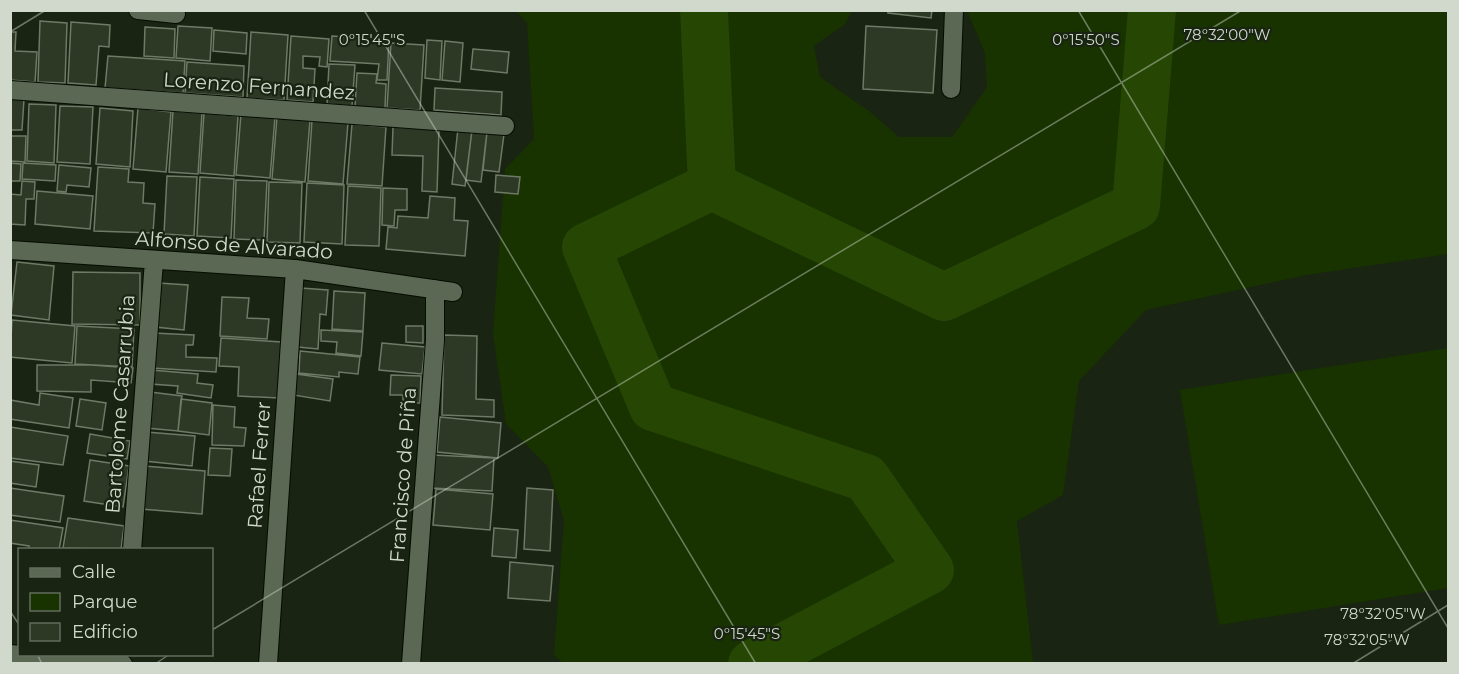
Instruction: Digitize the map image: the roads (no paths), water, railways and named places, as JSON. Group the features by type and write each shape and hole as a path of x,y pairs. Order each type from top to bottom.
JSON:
{"street":[{"path":"138,10 176,14"},
{"path":"951,89 954,10"},
{"name":"Lorenzo Fernandez","path":"10,90 505,126"},
{"path":"10,255 11,250"},
{"name":"Alfonso de Alvarado","path":"11,250 295,269 444,290"},
{"name":"Bartolome Casarrubia","path":"132,548 154,261"},
{"name":"Rafael Ferrer","path":"268,663 295,269"},
{"name":"Francisco de Piña","path":"411,663 435,340 444,290"},
{"path":"35,656 123,663"}],"waterway":[{"path":"704,10 712,186"},
{"path":"712,186 944,297 1136,206 1152,10"},
{"path":"712,186 586,247 653,407 866,478 930,570 752,664"}]}
